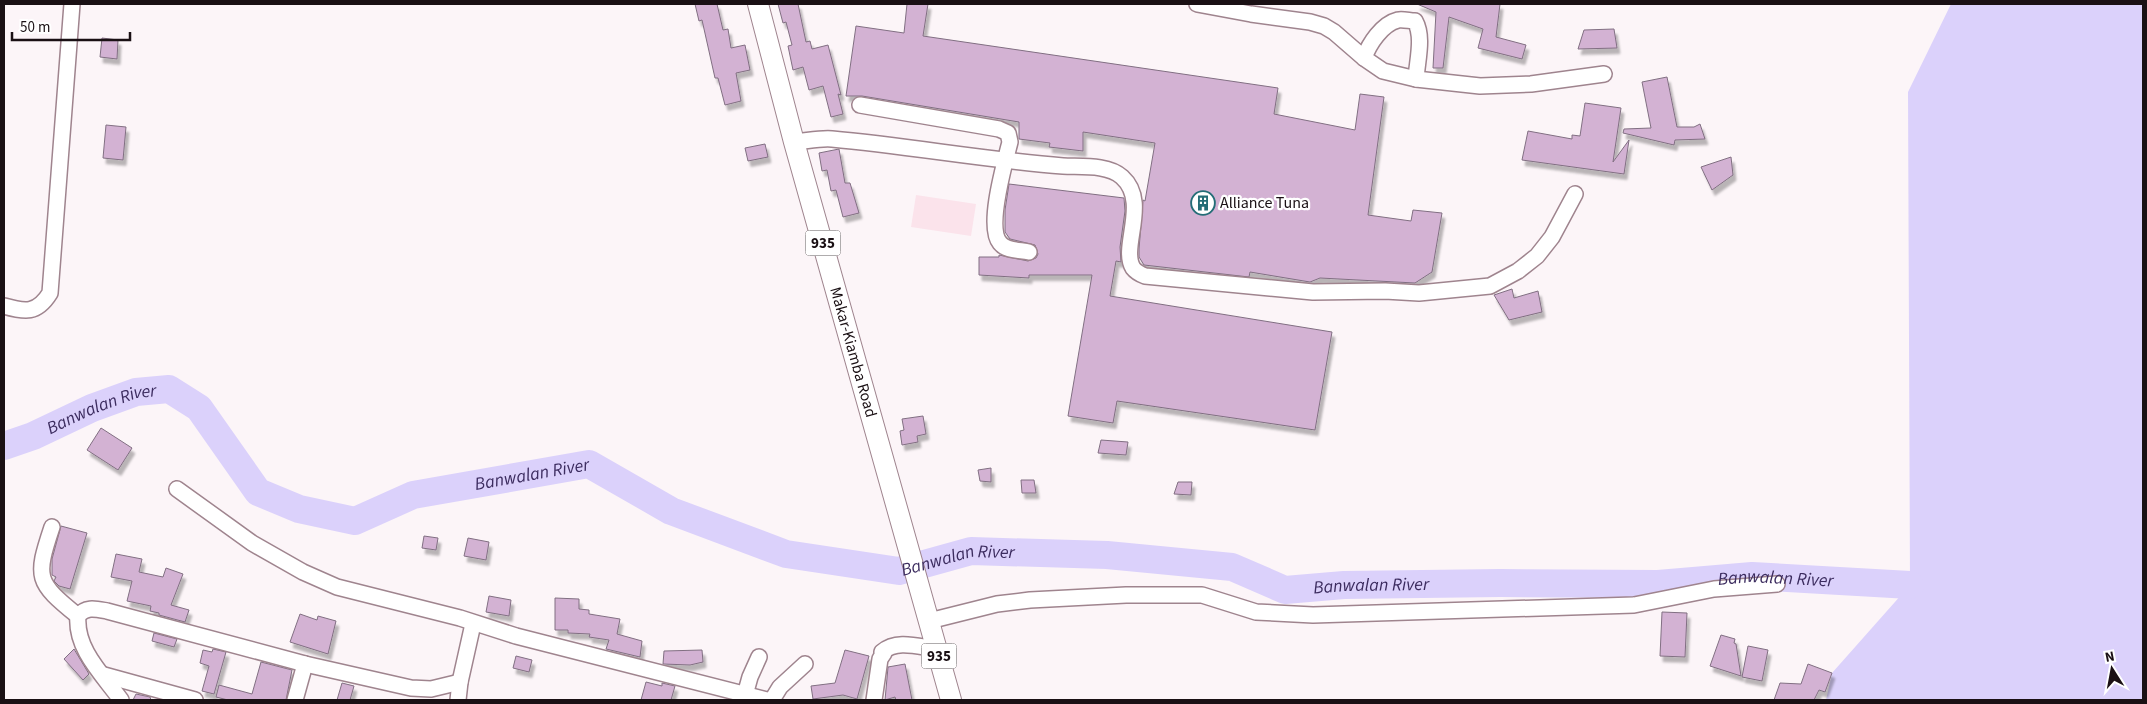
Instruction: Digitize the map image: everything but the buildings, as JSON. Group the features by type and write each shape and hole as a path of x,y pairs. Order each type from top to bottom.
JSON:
{"main road":[{"name":"Makar-Kiamba Road","path":"758,4 794,142 951,700"}],"street":[{"path":"4,306 23,311 36,309 45,302 50,293 72,4"},
{"path":"1197,4 1251,9 1324,26 1344,39 1364,58 1383,71 1416,79 1480,86 1532,84 1604,74"},
{"path":"1364,58 1368,47 1386,27 1398,20 1415,21 1419,38 1416,79"},
{"path":"860,105 1006,131 1010,138 996,209 996,238 1004,248 1029,252"},
{"path":"794,142 830,139 968,154 1005,161 1106,169 1122,176 1132,191 1135,203 1130,261 1137,272 1145,276 1313,292 1385,291 1419,293 1490,286 1518,271 1537,256 1552,237 1575,194"},
{"path":"177,488 252,543 303,572 337,587 767,700"},
{"path":"52,526 42,558 43,578 52,595 78,616"},
{"path":"928,616 1030,600 1126,595 1202,595 1256,612 1313,615 1634,605 1714,589 1777,584"},
{"path":"121,700 85,651 79,638 78,616 83,611 89,609 108,611 305,664 411,688 431,689 460,682"},
{"path":"458,700 460,682 473,624"},
{"path":"874,700 880,659 884,653 882,652 892,645 937,649"},
{"path":"745,695 750,677 759,657"},
{"path":"295,700 305,664"},
{"path":"772,700 780,687 805,664"},
{"path":"104,675 195,700"}],"shaded area":[{"path":"1951,4 2143,4 2143,700 1826,700 1832,673 1910,585 1908,92"},
{"path":"916,195 976,204 971,236 911,227"}],"waterway":[{"name":"Banwalan River","path":"4,446 33,436 92,408 136,392 169,389 199,408 258,492 299,509 355,521 413,495 589,464 671,511 786,554 899,571 971,551 1107,555 1232,567 1285,590 1344,585 1500,583 1658,584 1752,576 1910,585"}],"place":[{"name":"Alliance Tuna","path":"1203,203"}]}
